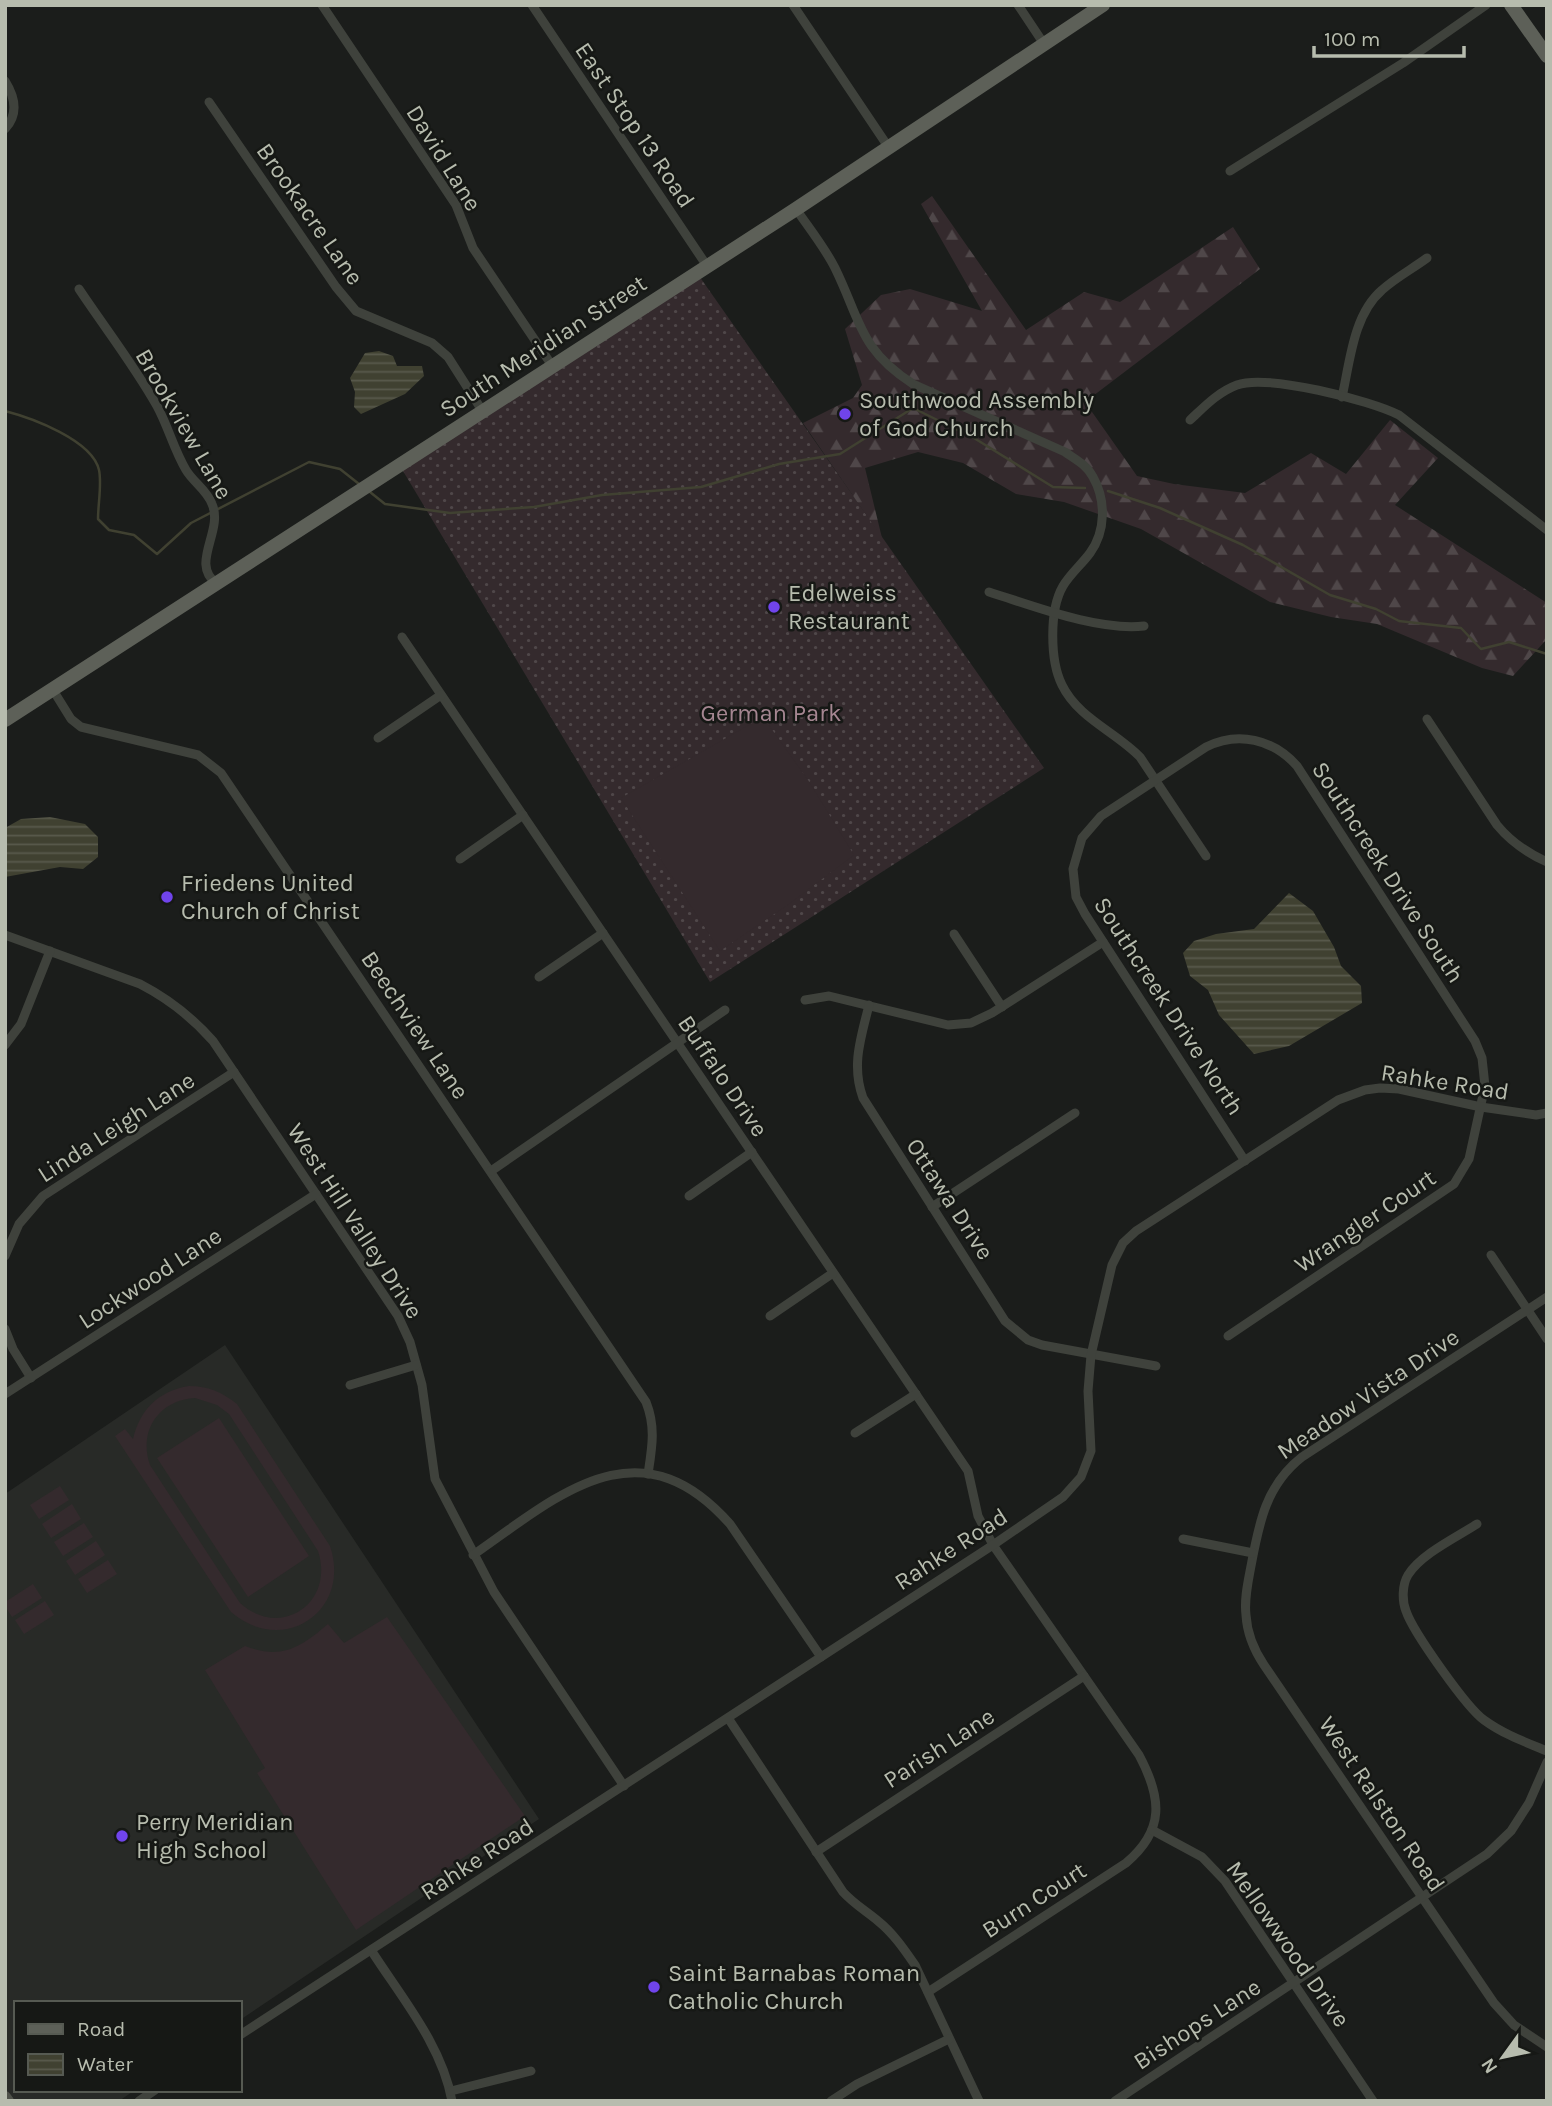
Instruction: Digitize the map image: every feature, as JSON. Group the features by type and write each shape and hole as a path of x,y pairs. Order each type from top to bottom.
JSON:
{"main road":[{"name":"South Meridian Street","path":"5,720 796,209 1103,5"},
{"path":"1511,5 1547,56"}],"street":[{"name":"David Lane","path":"322,5 456,205 473,248 553,367"},
{"name":"East Stop 13 Road","path":"532,5 707,266"},
{"path":"793,5 889,148"},
{"path":"1018,5 1044,44"},
{"path":"1230,171 1403,63 1486,5"},
{"path":"5,81 13,93 14,114 5,129"},
{"name":"Brookacre Lane","path":"209,102 336,287 356,310 432,343 448,356 483,412"},
{"path":"796,209 835,267 865,338 893,371 913,384 1065,452 1084,465 1093,476 1103,502 1101,530 1092,551 1064,584 1058,598 1053,658 1056,672 1063,689 1084,714 1127,743 1140,757 1206,856"},
{"path":"1342,397 1364,314 1380,291 1427,258"},
{"name":"Brookview Lane","path":"79,289 157,406 186,471 214,508 214,532 205,562 210,578 217,584"},
{"path":"1189,420 1219,394 1250,382 1273,381 1381,406 1399,415 1547,530"},
{"path":"989,592 1055,612 1123,628 1144,626"},
{"name":"Buffalo Drive","path":"402,637 968,1471 978,1516 993,1545"},
{"name":"Beechview Lane","path":"53,690 71,719 81,727 198,755 221,773 646,1402 651,1415 654,1439 648,1474"},
{"path":"378,738 442,695"},
{"path":"1427,719 1496,825 1529,854 1547,862"},
{"name":"Southcreek Drive South","path":"1156,781 1206,747 1232,739 1250,739 1268,744 1291,759 1475,1041 1482,1058 1485,1077 1481,1107"},
{"name":"Southcreek Drive North","path":"1156,781 1101,816 1078,846 1073,869 1076,897 1245,1161"},
{"path":"460,859 523,815"},
{"path":"539,977 603,933"},
{"path":"954,934 1002,1007"},
{"name":"West Hill Valley Drive","path":"5,935 140,984 165,997 194,1020 213,1041 398,1316 410,1342 422,1385 435,1479 494,1592 624,1786"},
{"path":"805,1000 828,996 948,1025 971,1023 1002,1007 1103,942"},
{"path":"5,1045 21,1024 50,951"},
{"name":"Ottawa Drive","path":"869,1005 857,1053 857,1080 863,1098 1005,1321 1028,1340 1042,1345 1156,1366"},
{"path":"491,1171 725,1010"},
{"name":"Linda Leigh Lane","path":"5,1256 19,1224 43,1196 234,1072"},
{"name":"Rahke Road","path":"242,2034 1063,1497 1081,1477 1091,1451 1088,1391 1091,1355 1112,1265 1123,1243 1136,1231 1338,1100 1365,1090 1380,1087 1399,1089 1481,1107 1536,1115 1547,1113"},
{"name":"Wrangler Court","path":"1228,1336 1454,1184 1469,1159 1481,1107"},
{"path":"932,1207 1075,1112"},
{"path":"689,1196 752,1152"},
{"name":"Lockwood Lane","path":"5,1394 316,1194"},
{"path":"1491,1255 1547,1339"},
{"path":"770,1316 833,1273"},
{"name":"Meadow Vista Drive","path":"1253,1553 1268,1497 1294,1463 1547,1297"},
{"path":"5,1329 13,1349 31,1378"},
{"path":"349,1385 416,1366"},
{"path":"855,1433 916,1394"},
{"path":"473,1555 568,1490 593,1479 619,1473 666,1478 688,1487 718,1510 821,1657"},
{"path":"1477,1524 1421,1561 1408,1576 1403,1589 1404,1609 1463,1698 1481,1719 1504,1734 1547,1751"},
{"path":"1183,1539 1253,1553"},
{"path":"993,1545 1139,1755 1151,1778 1156,1806 1152,1830"},
{"name":"West Ralston Road","path":"1253,1553 1245,1612 1255,1649 1494,2003 1514,2025 1547,2047"},
{"name":"Parish Lane","path":"816,1852 1084,1676"},
{"path":"727,1718 848,1898 879,1921 902,1945 928,1992 979,2101"},
{"name":"Bishops Lane","path":"1115,2101 1487,1854 1511,1831 1529,1803 1547,1762"},
{"name":"Mellowwood Drive","path":"1152,1830 1202,1857 1225,1881 1373,2101"},
{"name":"Burn Court","path":"928,1992 1126,1863 1139,1852 1152,1830"},
{"path":"371,1950 430,2042 445,2073 452,2096 531,2071"},
{"path":"831,2101 857,2084 949,2039"}],"shaded area":[{"name":"Perry Meridian High School","path":"225,1345 539,1819 242,2019 242,2001 14,2001 14,2092 132,2092 119,2101 11,2101 5,2091 5,1494"}],"green space":[{"path":"932,196 1026,330 1084,292 1120,302 1233,227 1260,269 1085,402 1137,476 1174,484 1245,493 1311,453 1346,474 1390,420 1438,458 1395,505 1547,603 1547,639 1513,676 1482,668 1377,624 1331,617 1270,602 1141,529 1064,502 1016,494 963,463 918,452 865,468 882,538 803,423 853,398 862,385 845,329 881,295 910,289 982,311 921,204"},
{"name":"German Park","path":"697,273 1044,768 710,982 400,466"},
{"path":"763,717 808,780 854,855 720,951 621,798"},
{"path":"196,1386 209,1389 237,1404 330,1546 334,1569 331,1590 322,1607 308,1620 291,1628 272,1630 251,1625 231,1612 115,1436 125,1429 133,1439 140,1419 152,1404 168,1392","holes":["195,1398 217,1405 229,1414 318,1551 321,1570 319,1586 312,1600 287,1617 272,1618 256,1614 240,1603 150,1465 147,1452 149,1429 162,1411 182,1400"]},
{"path":"219,1418 309,1556 248,1597 157,1458"},
{"path":"60,1486 69,1500 39,1519 30,1505"},
{"path":"72,1504 81,1519 51,1538 42,1524"},
{"path":"84,1523 93,1537 63,1556 54,1542"},
{"path":"96,1541 105,1555 75,1575 66,1561"},
{"path":"108,1560 117,1574 87,1593 78,1579"},
{"path":"33,1584 42,1598 12,1617 5,1602"},
{"path":"45,1601 54,1615 24,1634 15,1620"},
{"path":"387,1617 525,1816 356,1930 257,1773 265,1768 205,1670 245,1646 269,1652 290,1649 308,1640 328,1624 344,1643"}],"water":[{"path":"379,351 393,356 397,366 422,366 424,376 405,394 361,414 354,407 355,392 350,378 365,353"},
{"path":"50,817 85,824 98,837 98,857 83,869 60,867 5,877 5,828 21,819"},
{"path":"1289,893 1313,911 1334,947 1341,966 1361,986 1362,1003 1289,1046 1254,1054 1219,1015 1208,990 1190,976 1183,953 1194,941 1216,934 1254,929"}],"waterway":[{"path":"370,492 385,504 450,513 534,507 602,495 701,487 779,464 840,454 913,408 974,438 1053,487 1085,488"},
{"path":"5,411 60,432 85,449 99,470 98,519 109,530 134,535 157,554 191,523 309,462 340,469 359,484"},
{"path":"1108,491 1160,508 1243,545 1330,595 1376,609 1399,621 1461,628 1481,649 1509,642 1547,654"}],"place":[{"name":"Southwood Assembly of God Church","path":"845,414"},
{"name":"Edelweiss Restaurant","path":"774,607"},
{"name":"Friedens United Church of Christ","path":"167,897"},
{"name":"Perry Meridian High School","path":"122,1836"},
{"name":"Saint Barnabas Roman Catholic Church","path":"654,1987"}]}
